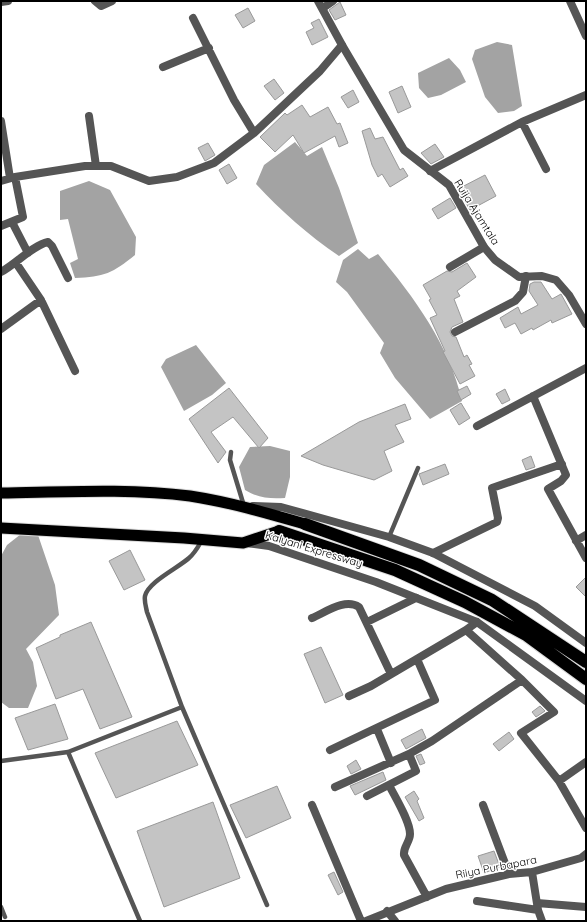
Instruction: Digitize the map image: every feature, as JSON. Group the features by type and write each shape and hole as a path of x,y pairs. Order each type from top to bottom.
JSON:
{"highway":[{"name":"Kalyani Expressway","path":"1,493 125,492 189,496 244,506 305,524 419,565 492,600 586,662"},
{"name":"Kalyani Expressway","path":"1,528 202,539 243,543"},
{"name":"Kalyani Expressway","path":"279,532 395,570 465,602 526,635 586,679"},
{"path":"243,543 279,532"}],"street":[{"path":"1,2 8,1"},
{"path":"95,1 101,6 112,1"},
{"path":"321,4 333,1"},
{"path":"570,1 586,36"},
{"name":"Ruija Ajamtala","path":"321,4 342,45 404,150 449,185 484,247 496,260 519,277 542,276 556,280 569,295 586,324"},
{"path":"193,18 234,100 254,133"},
{"path":"1,181 84,166 111,166 150,181 177,177 214,163 254,133 320,71 342,45"},
{"path":"163,67 209,48"},
{"path":"430,171 522,122 586,95"},
{"path":"90,116 96,166"},
{"path":"1,121 23,217 1,226"},
{"path":"522,122 546,169"},
{"path":"12,222 28,253"},
{"path":"1,272 16,264 28,253 42,244 50,244 68,278"},
{"path":"450,266 484,247"},
{"path":"16,264 41,300 75,371"},
{"path":"454,332 515,301 523,292 526,276"},
{"path":"1,329 41,300"},
{"path":"477,426 586,368"},
{"path":"533,396 566,475 548,489 586,558"},
{"path":"433,553 497,522 498,518 492,488 562,464"},
{"name":"Kalyani Expressway","path":"244,506 281,507 389,537 433,553 535,606 586,643"},
{"path":"576,541 586,535"},
{"name":"Kalyani Expressway","path":"243,543 268,546 416,598 477,622 586,701"},
{"path":"367,622 416,598"},
{"path":"312,618 347,604 354,604 359,607 391,674"},
{"path":"350,696 417,659 477,622"},
{"path":"466,630 522,680 554,712 521,733 559,781 586,828"},
{"path":"330,750 377,729 435,700 417,659"},
{"path":"335,787 391,763 432,741 522,680"},
{"path":"377,729 391,763"},
{"path":"367,796 416,771 409,754"},
{"path":"559,781 586,762"},
{"path":"389,785 408,826 409,838 404,850 404,855 427,897"},
{"path":"483,804 509,874"},
{"path":"312,805 362,921"},
{"name":"Riiya Purbapara","path":"366,921 387,911 446,889 509,874 532,872 580,858 586,854"},
{"path":"532,872 537,907 542,921"},
{"path":"477,901 537,907 586,907"},
{"path":"387,911 395,921"}],"lane":[{"path":"231,452 230,460 244,506"},
{"path":"389,537 418,468"},
{"path":"202,539 197,550 189,558 155,583 145,595 147,612 182,706 267,905"},
{"path":"1,761 68,752 182,706"},
{"path":"68,752 140,921"},
{"path":"1,907 5,917"}],"shaded area":[{"path":"497,42 512,45 522,106 514,111 498,113 485,97 472,59 475,50"},
{"path":"449,58 460,70 466,82 441,95 428,98 419,88 418,73"},
{"path":"295,142 307,156 322,147 339,188 358,243 339,256 316,240 295,222 256,184 264,165"},
{"path":"89,181 110,190 136,237 135,255 108,273 94,277 75,278 70,263 78,259 68,219 60,220 60,191"},
{"path":"358,249 369,259 378,254 405,287 429,323 449,361 462,401 430,419 395,378 380,353 384,343 347,292 336,282 343,260"},
{"path":"196,345 226,383 212,395 184,411 161,367 166,359"},
{"path":"270,446 290,451 290,477 285,498 264,497 255,495 245,490 239,467 250,447"},
{"path":"21,534 38,535 55,585 59,615 26,649 33,662 37,686 28,708 9,708 1,702 1,556 7,545"}],"building":[{"path":"340,2 346,15 335,20 329,10"},
{"path":"248,8 255,21 243,28 235,15"},
{"path":"319,19 328,37 312,45 306,32 314,28 311,23"},
{"path":"274,79 284,93 275,100 264,86"},
{"path":"402,86 411,107 398,113 389,92"},
{"path":"353,90 359,102 348,108 341,97"},
{"path":"302,105 310,117 328,107 337,124 340,123 348,143 339,147 335,136 304,153 293,135 275,152 260,137 285,113 287,115"},
{"path":"370,128 375,139 383,137 400,170 403,168 408,176 390,187 382,174 378,177 372,165 362,131"},
{"path":"208,143 215,155 205,161 198,148"},
{"path":"435,144 444,157 431,164 421,153"},
{"path":"229,164 237,178 227,184 219,170"},
{"path":"485,175 496,196 470,210 458,189"},
{"path":"450,198 456,208 438,219 432,209"},
{"path":"467,263 476,277 457,291 460,296 454,299 463,322 452,327 450,332 452,336 456,337 464,357 467,355 472,364 469,365 475,376 460,384 443,352 445,351 430,318 437,315 429,300 431,299 423,285 447,271 452,272"},
{"path":"534,282 541,282 552,299 561,294 572,314 552,323 551,320 533,330 532,328 521,334 515,323 505,328 500,318 518,307 521,314 538,305 529,291 530,284"},
{"path":"467,386 471,394 461,400 457,391"},
{"path":"229,388 268,438 259,448 233,417 211,432 226,452 218,463 189,419"},
{"path":"505,389 510,400 502,404 496,394"},
{"path":"461,403 470,418 459,425 450,410"},
{"path":"405,404 411,419 395,425 404,442 384,451 392,471 374,480 323,465 301,456 359,422"},
{"path":"531,456 535,467 526,470 522,460"},
{"path":"445,464 449,474 423,485 419,474"},
{"path":"130,550 145,580 124,590 109,561"},
{"path":"586,577 586,597 576,587"},
{"path":"91,622 132,717 100,729 83,689 56,699 36,648 60,637 60,635"},
{"path":"321,647 343,695 325,703 304,654"},
{"path":"55,704 68,739 28,750 15,718"},
{"path":"540,706 545,711 536,717 532,712"},
{"path":"177,721 198,765 116,798 95,753"},
{"path":"422,729 426,738 406,749 401,740"},
{"path":"509,732 514,739 499,751 493,744"},
{"path":"421,754 425,763 420,765 416,756"},
{"path":"356,760 361,769 351,774 347,766"},
{"path":"383,772 386,780 355,795 350,786"},
{"path":"277,786 291,818 246,838 230,805"},
{"path":"414,791 419,799 417,801 424,818 419,821 405,797"},
{"path":"213,802 240,878 164,907 137,831"},
{"path":"494,851 500,867 484,873 478,856"},
{"path":"334,872 343,892 338,895 328,875"}]}
